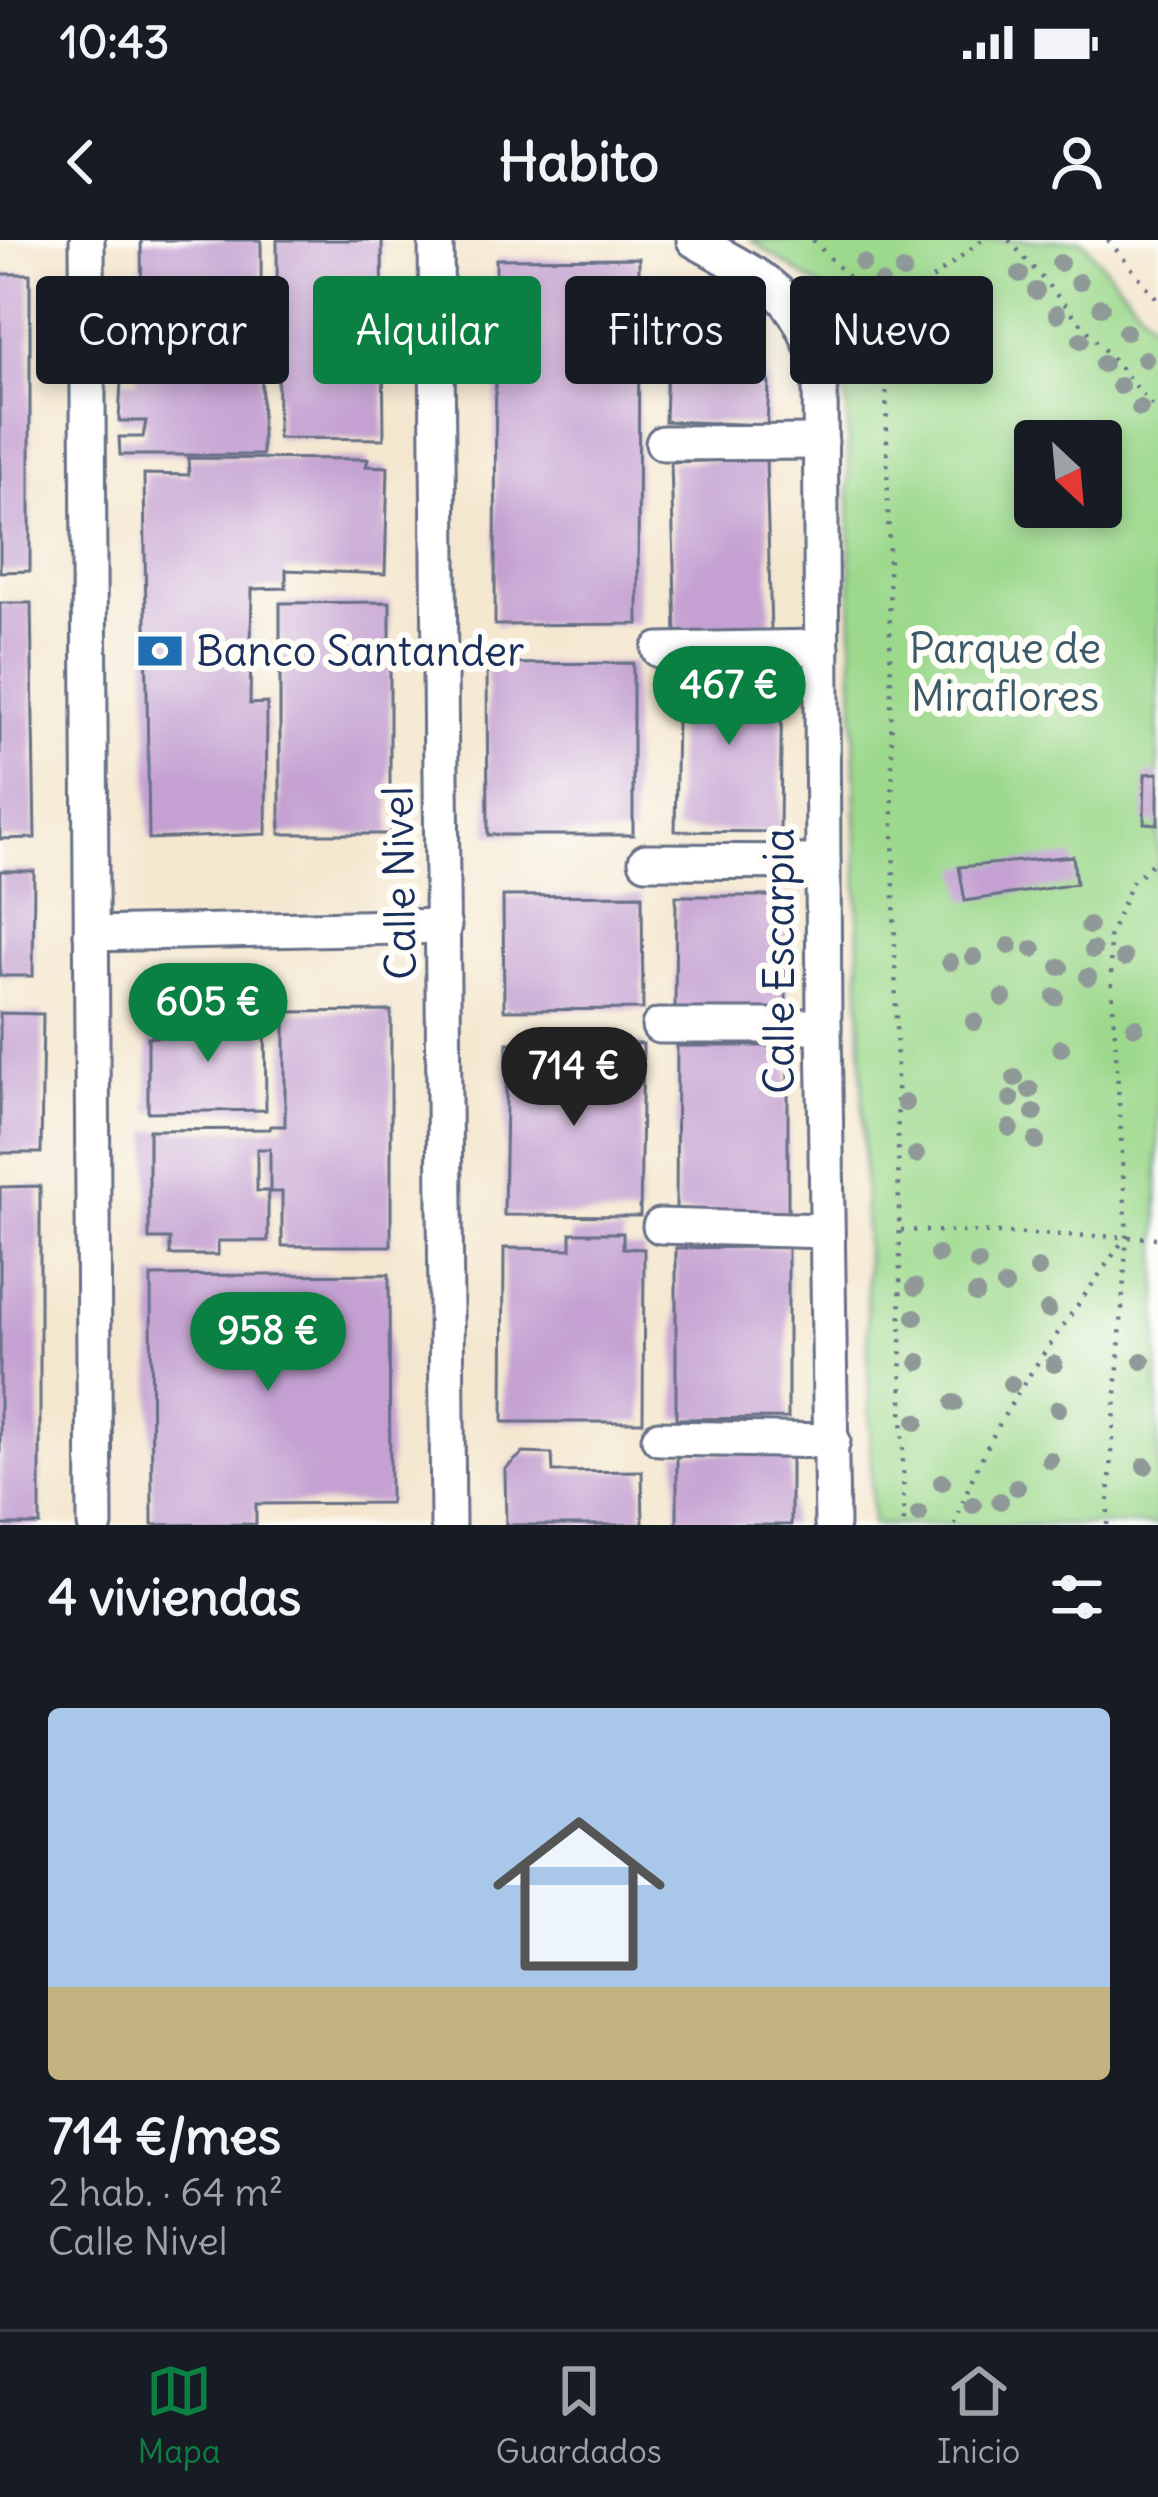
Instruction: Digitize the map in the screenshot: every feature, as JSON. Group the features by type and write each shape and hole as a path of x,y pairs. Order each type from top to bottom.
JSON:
{"street":[{"path":"87,240 95,1525"},
{"name":"Calle Nivel","path":"436,240 448,1525"},
{"name":"Calle Escarpia","path":"694,240 772,284 802,318 820,371 832,1525"},
{"path":"663,443 821,442"},
{"path":"659,650 822,647"},
{"path":"646,862 823,862"},
{"path":"91,934 444,926"},
{"path":"659,1026 824,1026"},
{"path":"660,1226 826,1231"},
{"path":"658,1438 833,1441"}],"path":[{"path":"813,240 847,276"},
{"path":"936,276 982,240"},
{"path":"1009,240 1158,412"},
{"path":"1108,240 1158,300"},
{"path":"885,384 904,1525"},
{"path":"1107,1525 1127,1234 1109,938 1131,884 1158,858"},
{"path":"901,1230 1158,1238"},
{"path":"956,1525 963,1499 1014,1400 1127,1234"}],"green space":[{"name":"Parque de Miraflores","path":"751,240 1082,240 1158,330 1158,1525 872,1525 847,384 993,384 993,276 804,276"}],"building":[{"path":"141,240 261,240 261,276 142,276"},
{"path":"277,240 382,240 382,276 313,276 313,384 383,384 384,439 278,438 278,384 289,384 289,276 277,276"},
{"path":"639,258 639,276 565,276 565,384 639,384 638,624 495,625 496,384 541,384 541,276 496,276 496,259"},
{"path":"0,274 30,274 30,571 0,572"},
{"path":"766,372 767,425 665,421 666,384 766,384"},
{"path":"121,384 262,384 262,455 120,455 119,437 143,437 146,421 119,421"},
{"path":"188,458 368,459 366,466 388,467 385,574 286,570 286,588 252,589 250,704 267,703 266,834 149,839 144,474 189,475"},
{"path":"766,459 771,632 676,635 671,462"},
{"path":"390,602 390,834 280,834 280,603"},
{"path":"0,603 31,603 35,838 0,839"},
{"path":"633,663 633,835 488,835 487,664"},
{"path":"678,663 782,664 780,832 675,831"},
{"path":"1158,773 1158,824 1144,823 1145,774"},
{"path":"1073,856 1076,884 965,901 959,867"},
{"path":"0,871 34,871 33,976 0,976"},
{"path":"642,895 643,1009 504,1010 503,896"},
{"path":"676,896 787,896 786,1010 675,1010"},
{"path":"391,1011 391,1246 282,1246 282,1192 270,1192 270,1149 257,1149 257,1191 268,1191 268,1241 218,1241 218,1255 170,1255 170,1239 149,1239 149,1130 285,1126 285,1012"},
{"path":"0,1013 43,1014 41,1153 0,1153"},
{"path":"265,1015 266,1110 148,1112 148,1037 162,1037 162,1017"},
{"path":"507,1043 643,1044 640,1216 504,1215"},
{"path":"677,1046 788,1046 788,1213 676,1213"},
{"path":"40,1186 40,1525 0,1525 0,1187"},
{"path":"571,1233 623,1233 623,1248 644,1249 643,1422 503,1422 504,1248 571,1249"},
{"path":"788,1247 788,1418 676,1419 676,1248"},
{"path":"389,1274 390,1503 256,1504 256,1524 152,1525 151,1276"},
{"path":"791,1452 791,1525 677,1525 677,1453"},
{"path":"523,1453 552,1454 553,1472 642,1471 643,1525 506,1525 505,1469"}],"place":[{"name":"Banco Santander","path":"160,651"}]}
